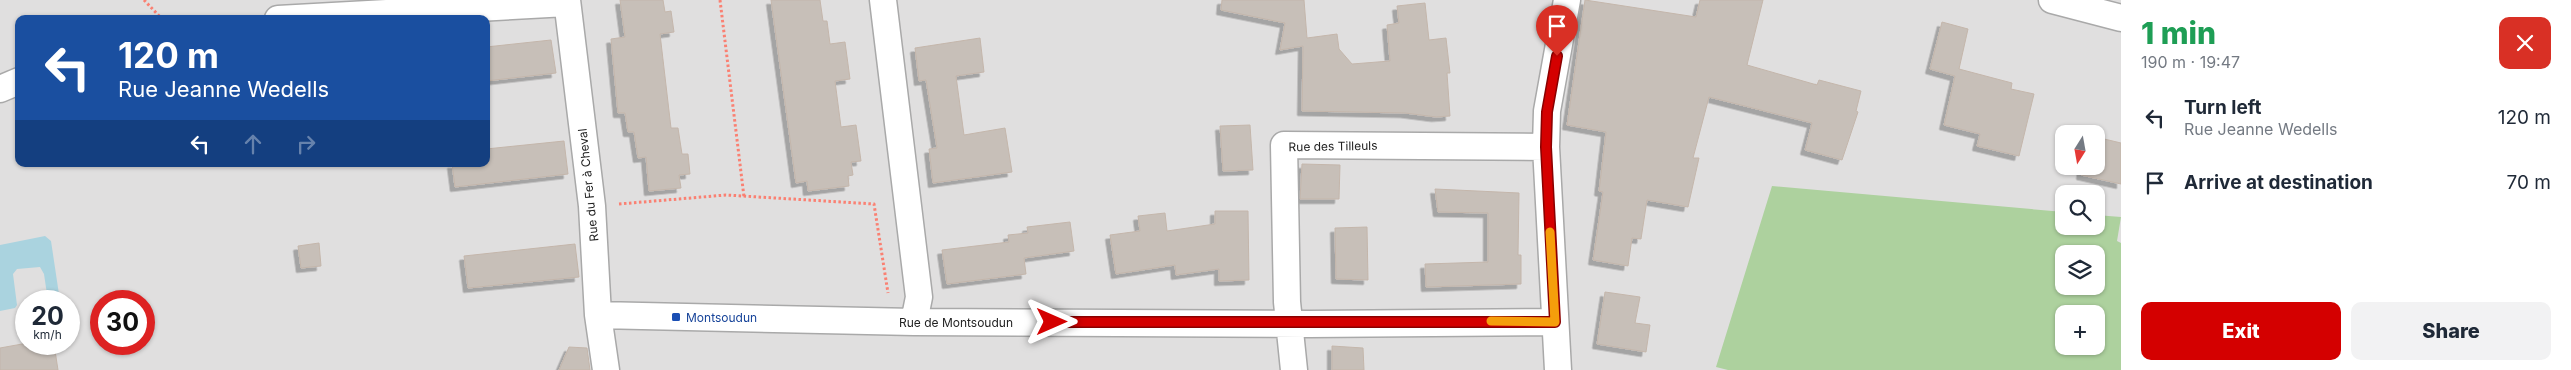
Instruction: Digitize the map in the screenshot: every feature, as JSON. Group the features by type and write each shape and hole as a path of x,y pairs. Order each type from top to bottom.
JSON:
{"street":[{"path":"883,0 916,310"},
{"path":"1558,370 1546,147 1547,112 1567,0"},
{"path":"2052,0 2121,18"},
{"path":"342,15 567,1"},
{"name":"Rue du Fer à Cheval","path":"567,1 592,206 598,316 606,370"},
{"path":"0,88 15,82"},
{"name":"Rue des Tilleuls","path":"1294,370 1286,302 1284,144 1546,147"},
{"name":"Rue de Montsoudun","path":"598,316 916,310 1289,324 1555,322"}],"path":[{"path":"144,0 158,15"},
{"path":"720,0 744,197"},
{"path":"592,206 726,195 874,204 887,293 916,310"}],"shaded area":[{"path":"0,0 2121,0 2121,370 0,370"}],"green space":[{"path":"1772,186 2055,211 2055,235 2105,235 2105,216 2121,217 2117,241 2121,243 2121,370 1728,370 1716,367"}],"water":[{"path":"45,236 51,241 58,290 46,290 44,274 40,267 17,269 13,274 15,308 0,311 0,245"}],"building":[{"path":"620,0 663,0 665,12 671,11 674,32 660,34 671,128 678,128 682,154 688,154 690,174 679,175 681,188 649,191 646,157 638,158 634,132 628,132 625,113 618,113 611,39 625,37"},
{"path":"771,0 820,0 823,21 827,21 830,44 845,42 850,79 835,81 841,127 856,125 861,161 851,162 853,175 848,176 849,186 808,191 807,181 796,183"},
{"path":"1222,0 1304,0 1307,38 1337,34 1339,49 1352,64 1390,61 1387,25 1399,23 1397,6 1425,3 1429,40 1446,38 1450,73 1447,73 1450,116 1302,111 1303,46 1280,50 1285,23 1221,10"},
{"path":"1585,0 1696,17 1700,0 1763,0 1747,65 1817,85 1819,80 1861,91 1856,111 1858,112 1842,160 1805,150 1812,123 1709,97 1693,158 1699,158 1688,207 1647,200 1641,239 1632,238 1628,266 1593,260 1603,192 1599,191 1606,132 1567,125"},
{"path":"1942,22 1968,29 1959,69 2012,83 2011,89 2034,94 2019,156 1977,146 1980,134 1944,125 1955,76 1930,69"},
{"path":"980,38 984,72 956,76 964,135 1005,128 1012,172 933,183 929,149 937,148 926,80 919,81 915,48"},
{"path":"551,40 556,73 490,81 490,47"},
{"path":"1250,125 1253,170 1223,171 1220,126"},
{"path":"2105,139 2121,143 2121,184 2081,175 2105,175"},
{"path":"564,141 568,174 455,187 452,167 490,167 490,149"},
{"path":"1302,164 1340,165 1339,199 1300,199"},
{"path":"1435,189 1519,193 1518,255 1521,255 1521,284 1426,287 1425,264 1488,262 1488,213 1438,212"},
{"path":"1215,211 1248,211 1249,280 1219,281 1219,269 1176,275 1175,265 1116,274 1110,235 1140,231 1138,216 1165,213 1167,231 1215,224"},
{"path":"1070,222 1074,251 1024,258 1026,274 947,284 942,250 1009,242 1008,235 1028,233 1027,227"},
{"path":"1367,227 1368,280 1336,279 1335,228"},
{"path":"319,243 321,266 301,268 298,246"},
{"path":"575,244 579,277 468,288 464,256"},
{"path":"1605,292 1640,297 1635,323 1650,325 1646,352 1597,344"},
{"path":"15,345 15,355 56,355 58,370 0,370 0,348"},
{"path":"1332,346 1363,348 1364,370 1332,370"},
{"path":"569,347 587,348 590,370 559,370"}],"slow traffic":[{"path":"1491,321 1555,322 1550,232"}],"place":[{"name":"Montsoudun","path":"676,317"}],"route":[{"path":"1052,322 1309,324 1555,322 1546,147 1547,112 1557,56"}]}
